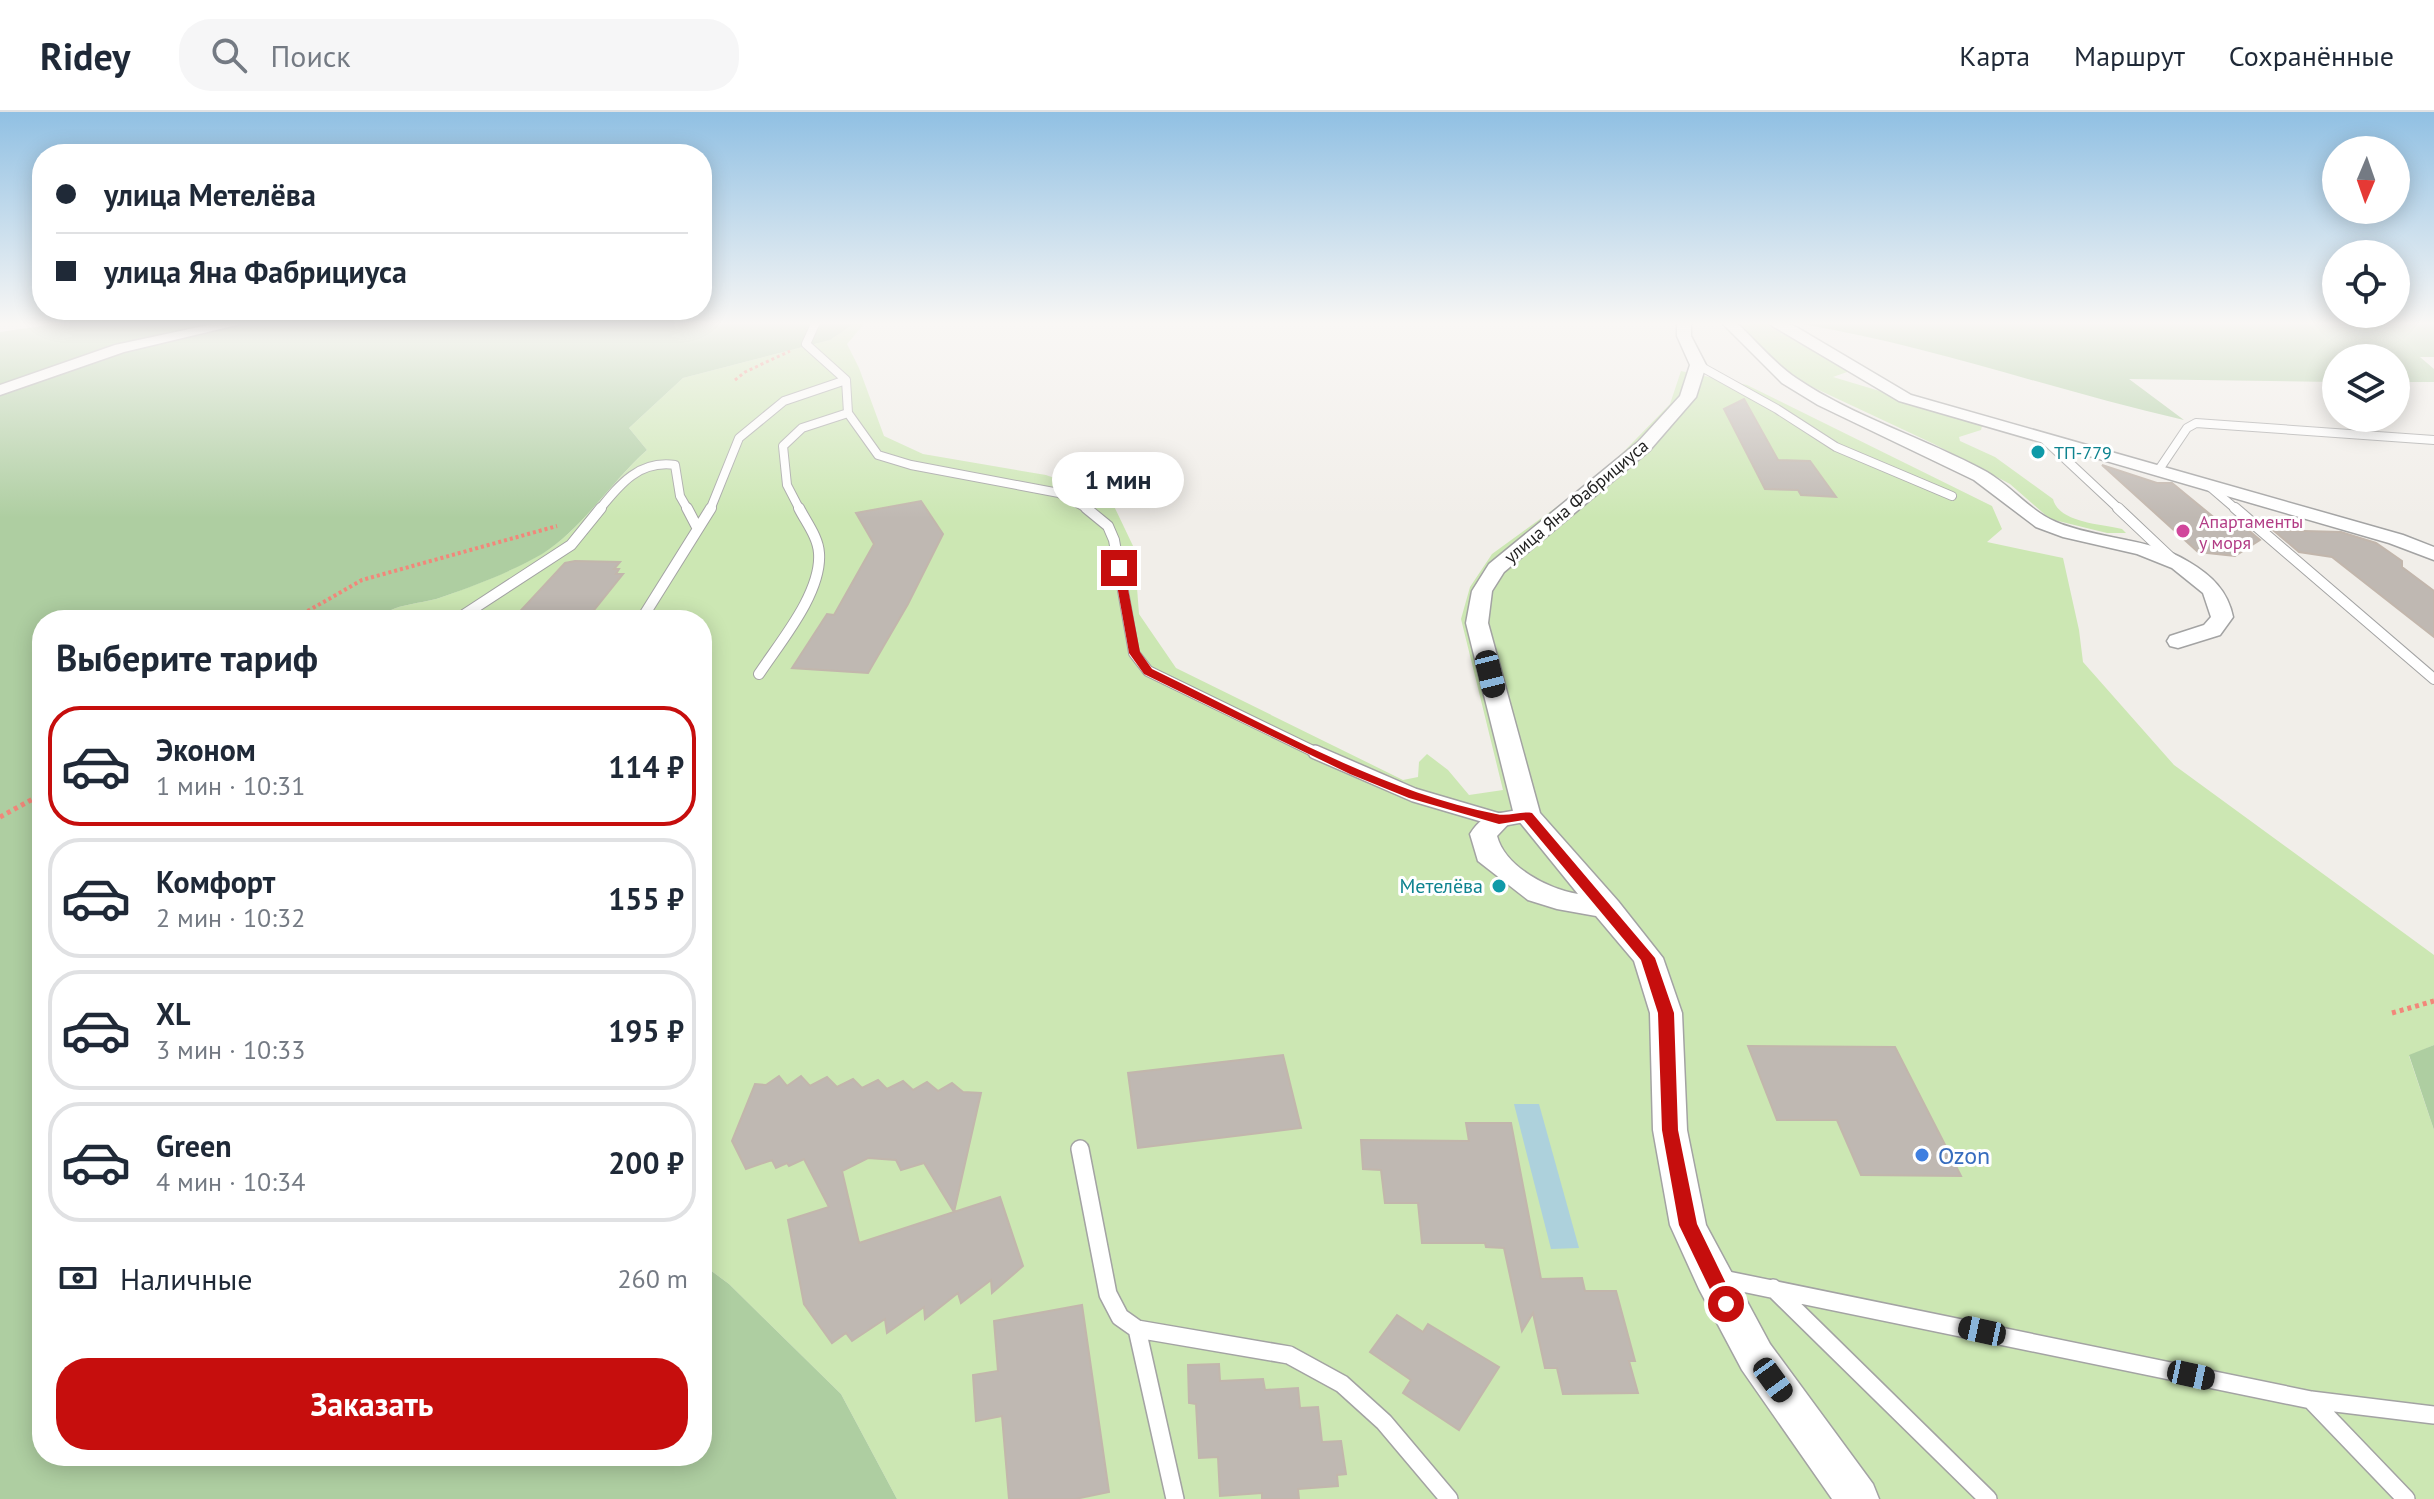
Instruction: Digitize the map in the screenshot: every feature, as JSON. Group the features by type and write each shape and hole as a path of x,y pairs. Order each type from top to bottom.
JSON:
{"street":[{"name":"улица Яна Фабрициуса","path":"1513,818 1477,623 1482,591 1496,568 1644,446 1688,397 1691,389"},
{"path":"1802,389 1980,476 2002,489 2044,524 2135,545 2173,560 2203,581 2221,602 2222,617 2212,630 2178,641"},
{"path":"1886,389 1905,398 2044,439 2396,539 2434,554"},
{"path":"1608,908 1557,900 1538,893 1488,855 1483,834 1513,818 1608,908 1648,958 1666,1013 1670,1130 1688,1225 1712,1277 1756,1357 1858,1499"}],"lane":[{"path":"647,610 713,505 739,438 784,401 820,389"},
{"path":"847,389 848,413 878,455 911,465 1059,493 1098,515 1108,526 1114,540 1134,653 1148,671 1354,771 1414,795 1513,818"},
{"path":"1741,389 1836,447 1952,496"},
{"path":"759,674 811,590 819,572 821,556 817,540 789,494 783,474 783,446 802,428 848,413"},
{"path":"2158,471 2187,428 2196,423 2434,440"},
{"path":"2044,439 2173,560"},
{"path":"471,610 571,545 640,468 670,464 678,471 680,496 698,529"},
{"path":"2209,486 2434,679"},
{"path":"1080,1149 1108,1294 1120,1317 1137,1329 1289,1355 1329,1376 1384,1422 1449,1499"},
{"path":"1712,1277 2311,1400 2434,1415"},
{"path":"1773,1288 1988,1499"},
{"path":"1137,1329 1175,1499"},
{"path":"2311,1400 2406,1499"}],"path":[{"path":"310,610 362,580 510,541 597,514"},
{"path":"0,817 32,799"},
{"path":"2392,1013 2434,1001"}],"green space":[{"path":"0,389 671,389 629,428 647,450 570,532 531,560 457,592 391,610 32,610 32,1466 712,1466 712,1271 729,1284 841,1394 897,1499 0,1499"},
{"path":"671,389 867,389 884,436 923,454 1046,475 1085,489 1113,504 1134,548 1139,614 1176,668 1403,780 1418,777 1419,762 1427,754 1448,770 1469,795 1503,790 1461,619 1470,587 1492,554 1602,474 1670,404 1675,389 1755,389 1992,506 2002,529 1987,542 2063,558 2083,662 2174,765 2434,955 2434,1045 2409,1056 2434,1130 2434,1499 897,1499 841,1394 729,1284 712,1271 712,610 391,610 436,599 494,577 556,544 647,450 629,428"},
{"path":"1816,389 1872,389 1983,422 1981,430 1959,437 1960,441 1995,457 2053,499 2057,507 2072,518 2122,529 2126,533 2107,533 2050,519 2010,484"},
{"path":"2063,389 2142,389 2184,420 2089,396"},
{"path":"2434,1045 2434,1130 2409,1055"}],"water":[{"path":"1514,1104 1539,1104 1579,1248 1551,1249"}],"building":[{"path":"1744,399 1778,460 1810,461 1836,497 1801,495 1798,490 1765,489 1724,409"},
{"path":"2102,465 2157,483 2172,483 2228,529 2247,529 2260,540 2235,556 2198,552"},
{"path":"921,501 943,534 908,604 868,673 792,668 827,614 834,615 874,544 856,513"},
{"path":"2273,530 2341,532 2376,543 2402,561 2402,567 2434,591 2434,637 2332,557 2299,552"},
{"path":"620,562 614,569 619,569 616,574 623,574 594,610 521,610 565,563"},
{"path":"1748,1046 1895,1047 1961,1176 1861,1175 1837,1120 1777,1120"},
{"path":"1283,1055 1301,1128 1138,1148 1128,1073"},
{"path":"779,1076 787,1086 801,1076 810,1086 827,1077 837,1087 853,1079 862,1088 878,1080 887,1089 903,1081 913,1090 927,1082 938,1091 952,1083 963,1092 981,1093 954,1212 1000,1197 1023,1266 992,1293 991,1280 961,1303 958,1293 925,1319 924,1307 887,1333 885,1319 852,1341 846,1333 832,1343 804,1304 788,1220 829,1207 804,1159 776,1168 772,1160 746,1169 732,1141 755,1084 766,1085","holes":["868,1158 896,1160 901,1170 924,1163 954,1212 859,1243 842,1171"]},
{"path":"1466,1123 1511,1123 1541,1279 1582,1278 1585,1291 1616,1291 1635,1361 1629,1361 1638,1393 1563,1394 1557,1368 1545,1368 1533,1313 1522,1331 1504,1248 1486,1247 1485,1243 1422,1243 1418,1203 1385,1203 1381,1170 1363,1169 1361,1140 1469,1141"},
{"path":"1082,1305 1109,1492 1075,1499 1009,1499 1002,1416 976,1421 973,1375 998,1371 994,1321"},
{"path":"1397,1315 1423,1332 1428,1324 1499,1367 1459,1430 1403,1393 1411,1380 1370,1352"},
{"path":"1219,1364 1220,1381 1263,1379 1265,1390 1298,1388 1300,1408 1318,1407 1322,1442 1341,1441 1346,1474 1337,1475 1338,1486 1298,1489 1299,1499 1262,1499 1262,1493 1220,1496 1218,1457 1199,1458 1196,1404 1189,1403 1188,1365"}],"place":[{"name":"ТП-779","path":"2038,452"},
{"name":"Апартаменты у моря","path":"2183,531"},
{"name":"Метелёва","path":"1499,886"},
{"name":"Ozon","path":"1922,1155"}],"route":[{"path":"1119,568 1134,653 1148,671 1354,771 1414,795 1499,820 1527,815 1621,923 1648,958 1666,1013 1670,1130 1688,1225 1726,1304"}]}
